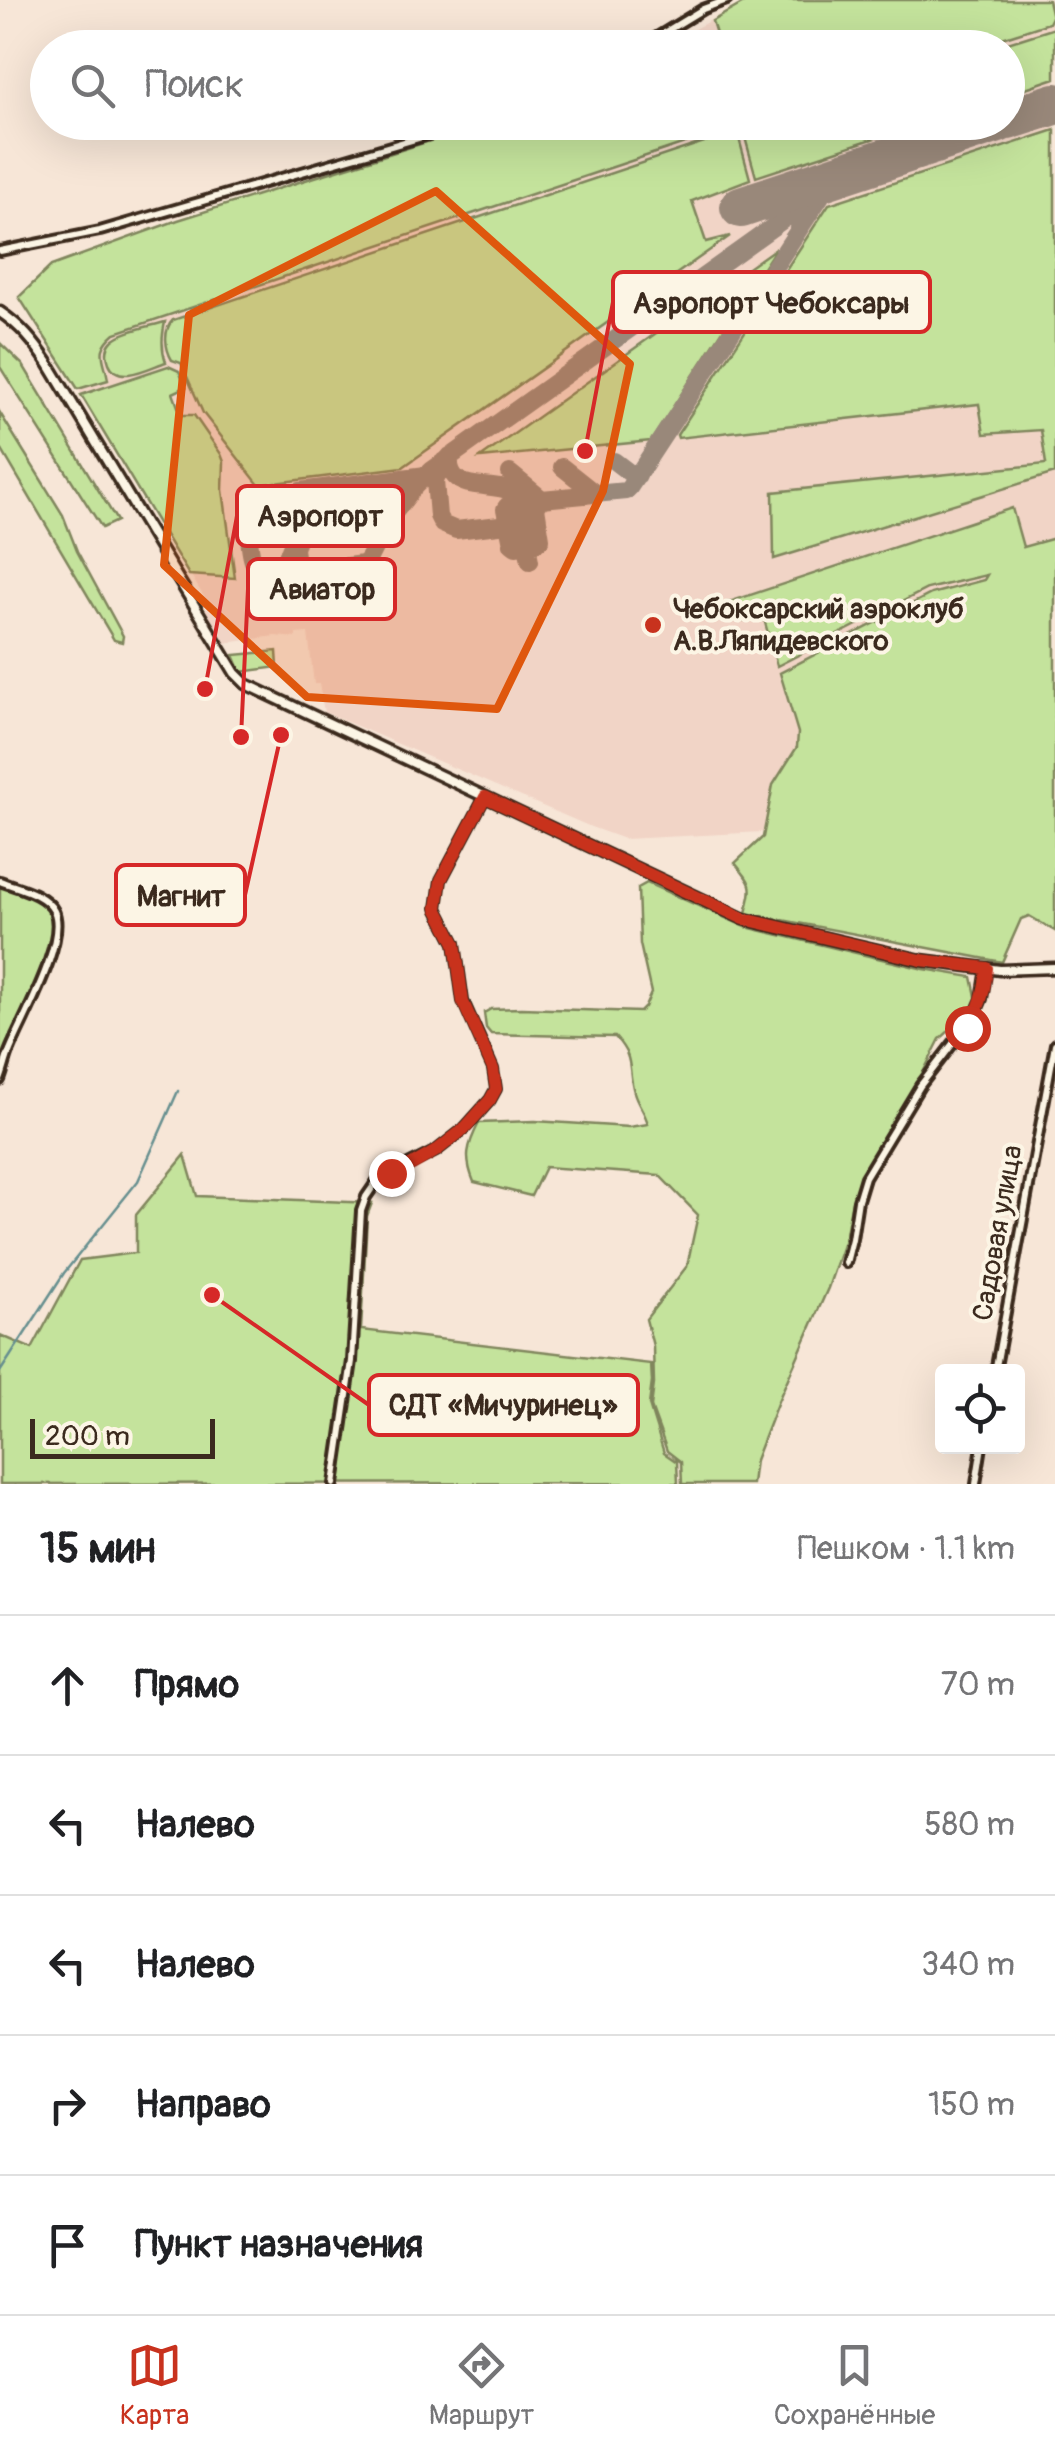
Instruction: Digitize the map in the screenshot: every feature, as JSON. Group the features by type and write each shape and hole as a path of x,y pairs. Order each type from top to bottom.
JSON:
{"street":[{"path":"670,30 727,0"},
{"path":"0,252 100,231 411,140"},
{"path":"0,312 23,330 48,362 241,681 744,919 921,960 987,968 1055,968"},
{"path":"334,1484 352,1361 361,1211 366,1197 377,1182 436,1151 464,1129 496,1089 493,1069 463,1002 455,943 437,908 441,880 485,797"},
{"path":"0,882 32,893 52,907 58,932 0,1080"},
{"path":"846,1263 866,1177 920,1086 975,1016 987,968"},
{"name":"Садовая улица","path":"997,1364 1055,1044"},
{"path":"976,1484 981,1454"}],"highlighted area":[{"path":"436,191 630,364 603,491 497,709 307,697 164,565 189,315"}],"shaded area":[{"path":"749,0 1055,0 1055,931 1029,916 1021,919 1002,962 746,913 752,889 735,863 763,837 763,832 624,839 324,712 319,684 314,684 308,633 296,634 296,638 275,636 226,643 206,610 207,602 19,297 51,266 178,220 433,140 1025,140 1025,30 692,30"}],"green space":[{"path":"749,0 1048,0 1052,17 1049,23 1025,31 715,30 712,21"},
{"path":"1055,28 1055,78 1025,88 1025,38"},
{"path":"1055,130 1055,473 774,559 773,492 1046,464 1041,430 984,434 979,404 678,438 677,435 829,204"},
{"path":"433,140 694,140 115,333 103,350 108,380 78,389 19,297 51,266 178,220"},
{"path":"710,140 739,140 750,179 692,201 706,242 730,236 403,467 259,485 203,413 181,363 172,360 166,334 173,320"},
{"path":"746,140 869,140 756,177"},
{"path":"776,248 651,441 480,458"},
{"path":"165,322 162,342 166,362 135,373 113,370 107,354 116,337"},
{"path":"0,343 23,365 117,521 102,528 0,367"},
{"path":"168,366 179,371 186,387 173,393 181,415 194,415 224,462 223,490 235,578 189,575 81,395"},
{"path":"0,413 63,515 77,551 123,636 122,642 114,640 0,447"},
{"path":"1012,508 1023,547 1055,538 1055,931 1029,916 1021,919 1002,962 746,913 750,886 735,863 763,837 773,785 797,747 798,733 780,673 931,594 984,580 987,575 927,589 777,666 764,619 725,619 723,604"},
{"path":"277,651 278,667 241,672 234,655"},
{"path":"0,883 45,903 54,914 53,945 0,1077"},
{"path":"647,883 746,927 972,977 977,1001 940,1039 907,1104 870,1162 852,1201 845,1239 828,1288 755,1460 752,1484 682,1484 681,1462 667,1451 651,1407 653,1346 646,1319 687,1266 698,1215 659,1175 545,1167 531,1196 474,1182 469,1166 470,1145 479,1123 535,1121 629,1127 648,1124 634,1092 628,1057 615,1037 491,1034 484,1013 491,1009 521,1008 640,1012 651,993 640,944 638,888"},
{"path":"185,1155 197,1196 372,1203 367,1216 361,1330 651,1364 649,1405 664,1453 677,1462 678,1483 0,1484 0,1335 32,1349 80,1260 136,1253 136,1215"}],"waterway":[{"path":"0,1372 64,1273 138,1181 178,1091"}],"taxiway":[{"path":"388,521 363,564 306,571 296,563 298,535 337,525 388,521 432,470 839,176 854,170"},
{"path":"530,561 520,508 507,506 512,544 527,546 530,545 536,543 541,539 536,507 542,499 626,491 821,196"},
{"path":"444,461 435,481 442,524 456,530 512,521 521,504 517,495 462,482 451,469 450,456"},
{"path":"614,461 638,476"},
{"path":"562,467 596,494"},
{"path":"510,473 542,499"},
{"path":"298,525 294,498 300,491 426,475"},
{"path":"362,483 366,512 379,523"},
{"path":"327,488 337,525"},
{"path":"292,544 276,574 259,571 249,536 248,518 255,507 269,507 309,531"}],"runway":[{"path":"1025,114 1055,104"},
{"path":"741,207 944,140"}],"place":[{"name":"Аэропорт Чебоксары","path":"585,451"},
{"name":"Чебоксарский аэроклуб А.В.Ляпидевского","path":"653,625"},
{"name":"Аэропорт","path":"205,689"},
{"name":"Магнит","path":"281,735"},
{"name":"Авиатор","path":"241,737"},
{"name":"СДТ «Мичуринец»","path":"212,1295"}],"route":[{"path":"391,1173 436,1151 464,1129 496,1089 493,1069 463,1002 455,943 437,908 441,880 485,797 744,919 921,960 987,968 982,999 967,1028"}]}
